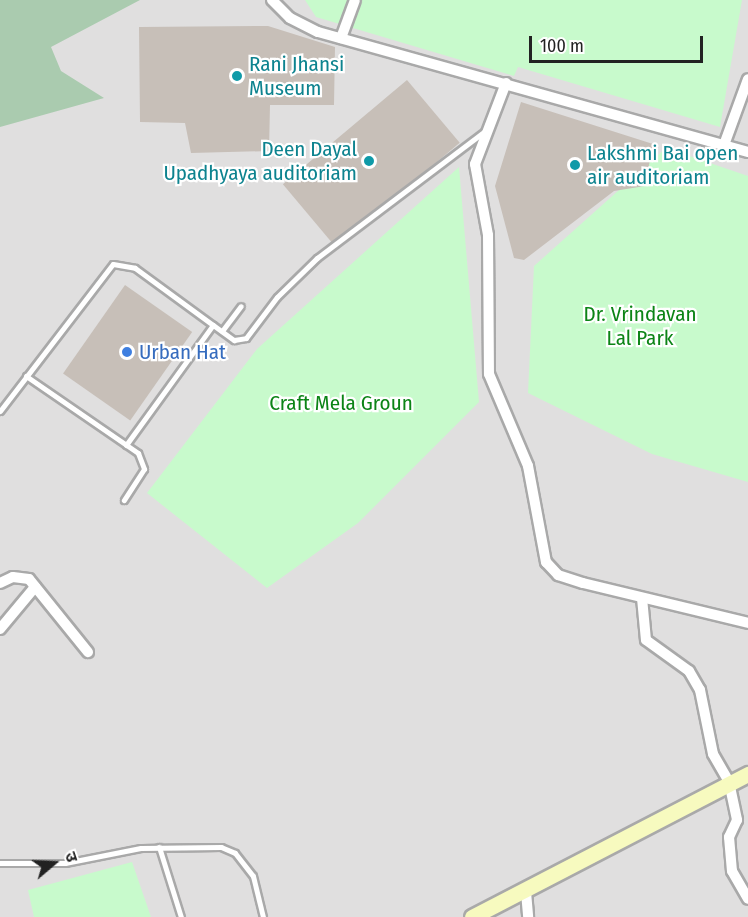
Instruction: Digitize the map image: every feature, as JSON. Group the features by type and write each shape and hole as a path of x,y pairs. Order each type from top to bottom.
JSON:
{"street":[{"path":"272,0 290,18 341,38 748,152"},
{"path":"341,38 355,0"},
{"path":"724,145 748,79"},
{"path":"506,83 486,130 475,164 488,235 489,374 528,466 546,562 558,575 748,623"},
{"path":"0,583 21,577 35,587 88,652"},
{"path":"0,629 35,587"},
{"path":"642,598 646,640 696,680 713,754 729,782 737,820 729,837 732,872 748,899"},
{"path":"472,917 526,892 729,782 748,774"},
{"path":"526,892 528,917"}],"lane":[{"path":"0,411 113,264 135,268 234,340 246,338 277,297 317,258 486,130"},
{"path":"222,331 241,306"},
{"path":"126,445 213,325"},
{"path":"26,376 138,453 144,469 124,500"},
{"path":"0,863 65,863 159,847 208,845 235,853 253,876 263,917"},
{"path":"159,847 181,917"}],"shaded area":[{"path":"0,0 748,0 748,917 0,917"}],"green space":[{"path":"0,0 140,0 51,47 61,71 104,98 0,127"},
{"path":"305,0 742,0 720,127 518,67 514,76 316,17"},
{"name":"Dr. Vrindavan Lal Park","path":"666,148 748,176 748,482 652,454 528,393 534,266"},
{"name":"Craft Mela Groun","path":"459,167 479,402 358,523 267,588 147,493 257,349"},
{"path":"132,862 151,917 34,917 28,890"}],"building":[{"name":"Rani Jhansi Museum","path":"268,26 335,47 334,105 270,105 269,151 191,153 185,123 140,122 139,27"},
{"name":"Deen Dayal Upadhyaya auditoriam","path":"407,80 460,143 336,247 283,184"},
{"name":"Lakshmi Bai open air auditoriam","path":"521,102 653,144 645,186 614,191 524,260 514,258 495,186"},
{"name":"Urban Hat","path":"125,285 192,332 130,421 63,373"}],"place":[{"name":"Rani Jhansi Museum","path":"237,76"},
{"name":"Deen Dayal Upadhyaya auditoriam","path":"369,161"},
{"name":"Lakshmi Bai open air auditoriam","path":"575,165"},
{"name":"Urban Hat","path":"127,352"}]}
